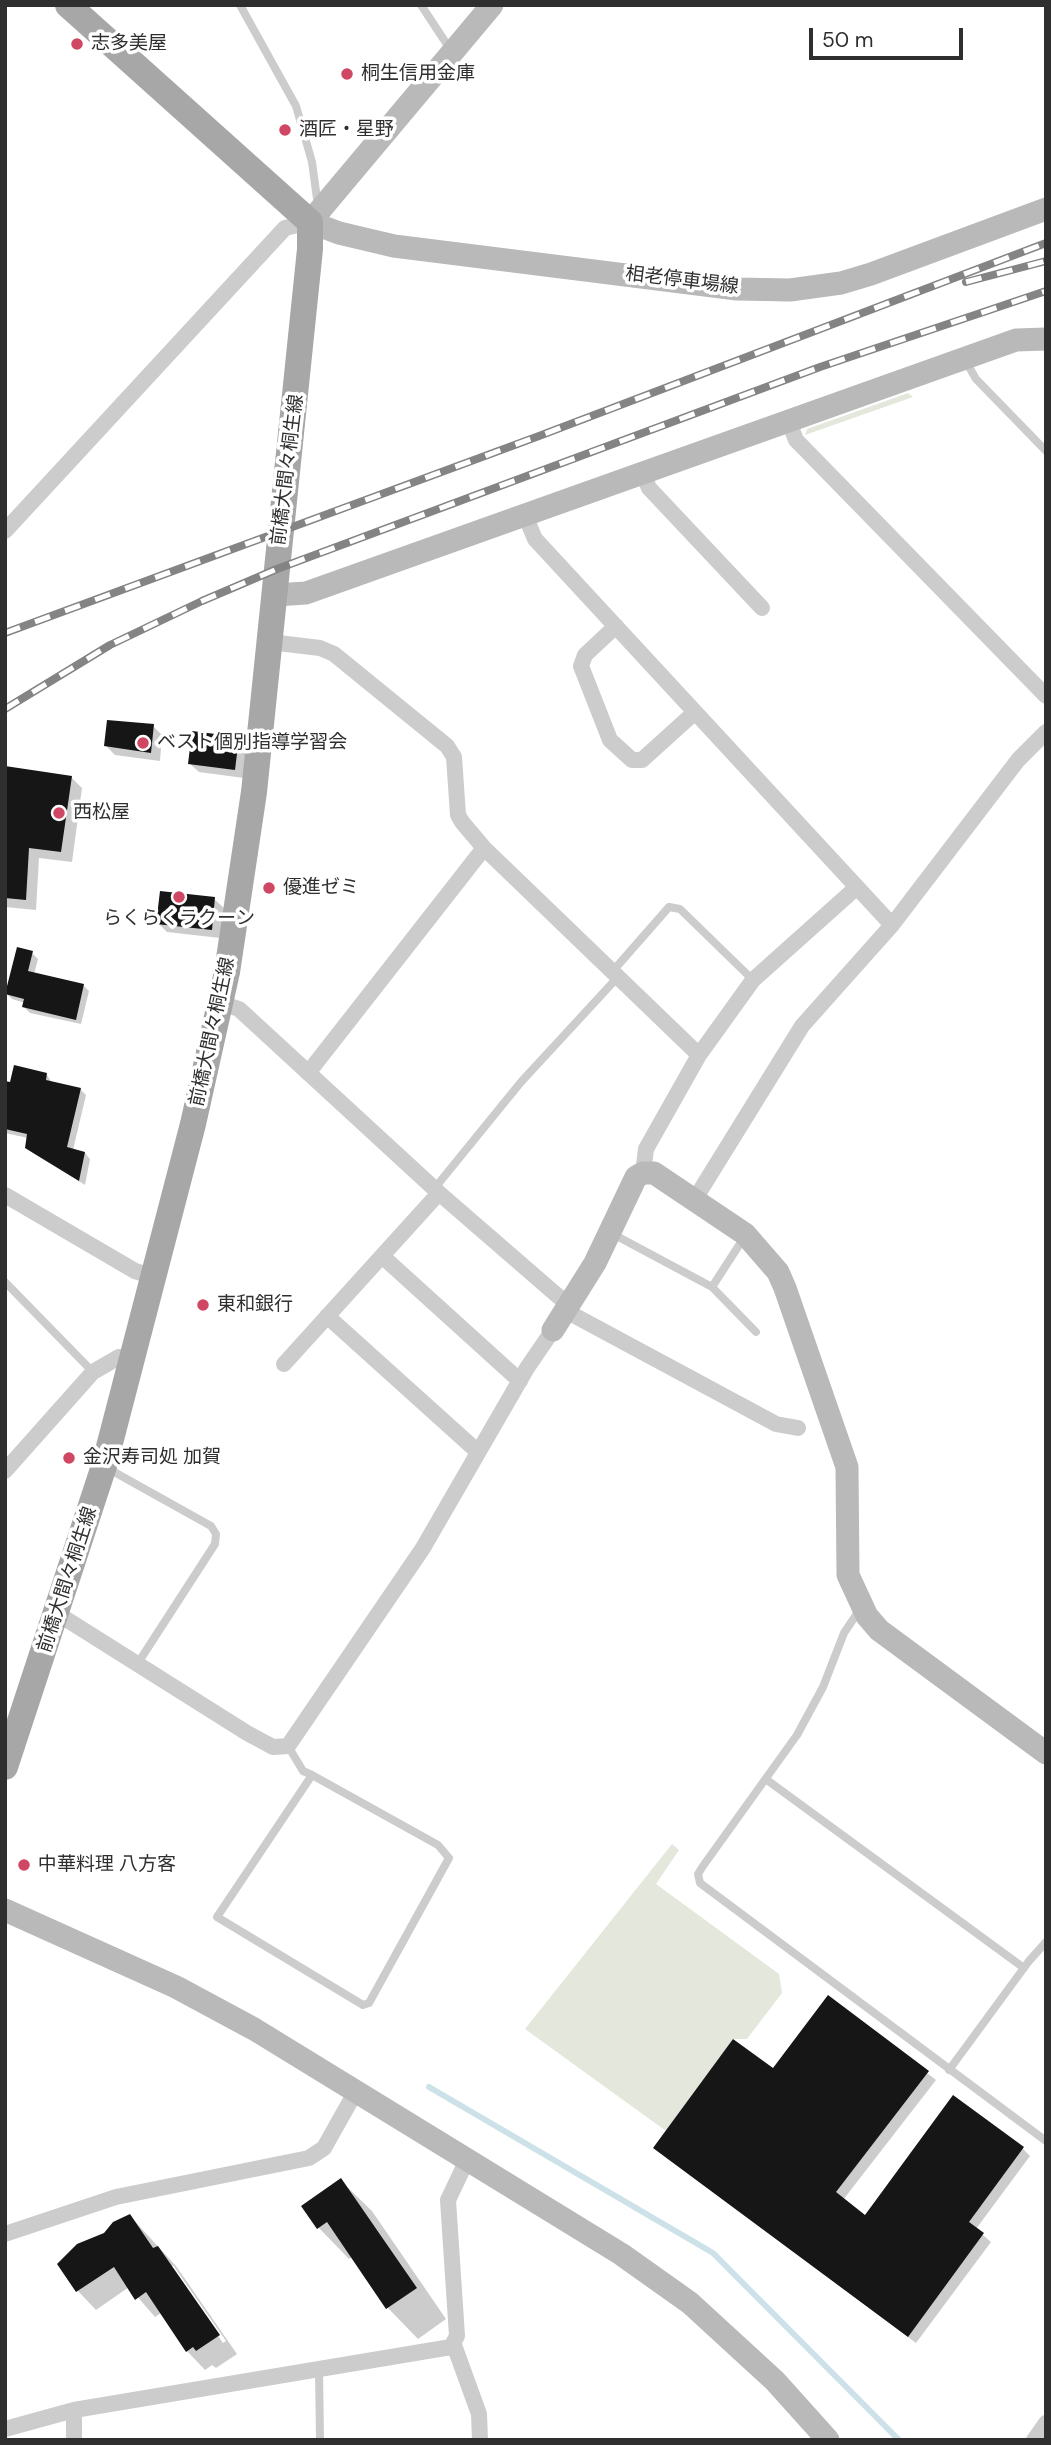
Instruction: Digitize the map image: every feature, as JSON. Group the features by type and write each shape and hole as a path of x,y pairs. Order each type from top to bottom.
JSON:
{"main road":[{"path":"68,5 314,216"},
{"name":"前橋大間々桐生線","path":"5,1767 58,1614 104,1466 154,1278 221,1003 252,811 314,216"}],"street":[{"path":"5,531 285,228 314,216 492,5"},
{"name":"相老停車場線","path":"314,216 340,233 394,246 737,289 790,290 841,283 871,274 1046,209"},
{"path":"275,595 306,593 964,357 1016,340 1037,337 1046,339"},
{"path":"788,420 796,440 1046,696"},
{"path":"642,472 649,488 762,608"},
{"path":"524,513 535,539 892,925"},
{"path":"616,626 584,655 581,666 610,740 632,760 642,760 694,713"},
{"path":"270,642 320,649 334,654 447,746 454,757 458,815 484,848 699,1055"},
{"path":"695,1199 786,1047 892,925 1018,760 1046,732"},
{"path":"308,1073 484,848"},
{"path":"643,1173 646,1149 699,1055 753,980 857,887"},
{"path":"221,1003 239,1009 437,1191 559,1297 563,1315"},
{"path":"58,1614 264,1742 273,1747 288,1746 423,1548 520,1381 611,1233 636,1177 643,1173 654,1173 746,1234 763,1252 785,1288 847,1467 845,1559 852,1590 861,1606 879,1630 1046,1753"},
{"path":"284,1364 437,1191"},
{"path":"5,1195 135,1271 154,1278"},
{"path":"382,1256 520,1381"},
{"path":"563,1315 776,1423 798,1428"},
{"path":"327,1316 478,1452"},
{"path":"5,1471 93,1372 119,1357 132,1359"},
{"path":"5,1910 176,1987 254,2029 621,2254 690,2303 775,2381 828,2440"},
{"path":"5,2234 116,2197 309,2158 324,2148 356,2091"},
{"path":"468,2158 448,2200 457,2336 454,2345 480,2414 480,2440"},
{"path":"5,2429 74,2410 319,2367 443,2350 454,2345"},
{"path":"74,2410 74,2440"},
{"path":"1034,2440 1046,2423"}],"lane":[{"path":"240,5 296,106 312,162 314,216"},
{"path":"421,5 452,51"},
{"path":"964,357 976,379 1046,451"},
{"path":"437,1191 521,1082 669,907 680,909 753,980"},
{"path":"611,1233 712,1287 756,1332"},
{"path":"712,1287 746,1234"},
{"path":"5,1282 93,1372"},
{"path":"104,1466 211,1526 216,1534 215,1544 138,1663"},
{"path":"861,1606 844,1633 817,1699 766,1780 703,1866 698,1874 700,1883 1046,2141"},
{"path":"288,1746 303,1771 312,1775 438,1845 449,1858 369,2003 363,2005 216,1917 312,1775"},
{"path":"766,1780 1024,1968"},
{"path":"949,2070 1046,1942"},
{"path":"319,2367 320,2440"}],"shaded area":[{"path":"908,393 913,397 805,435 807,429"},
{"path":"672,1844 679,1850 656,1884 779,1974 782,1993 747,2039 733,2039 666,2131 525,2029"}],"building":[{"path":"107,720 154,724 151,753 104,746"},
{"path":"192,731 239,737 235,770 188,764"},
{"path":"5,766 72,776 61,852 29,848 26,900 5,898"},
{"path":"160,891 215,897 212,930 156,924"},
{"path":"17,947 33,951 28,971 84,984 76,1020 22,1007 24,999 5,994"},
{"path":"14,1065 47,1073 46,1080 81,1088 67,1147 85,1152 79,1181 25,1148 27,1134 5,1129 5,1081 10,1082"},
{"path":"828,1995 929,2071 836,2192 865,2215 953,2095 1024,2147 969,2222 984,2233 908,2337 653,2148 733,2039 773,2068"},
{"path":"341,2178 417,2288 386,2309 327,2222 317,2229 301,2206"},
{"path":"130,2214 153,2248 158,2246 220,2335 196,2351 193,2347 186,2352 146,2292 135,2300 114,2267 76,2292 57,2264 77,2244 104,2233 113,2222"}],"waterway":[{"path":"429,2087 713,2253 899,2440"}],"railway":[{"path":"5,633 539,436 1046,243"},
{"path":"966,282 1046,261"},
{"path":"5,709 110,645 277,569 820,367 1046,291"}],"place":[{"name":"志多美屋","path":"77,44"},
{"name":"桐生信用金庫","path":"347,74"},
{"name":"酒匠・星野","path":"285,130"},
{"name":"ベスト個別指導学習会","path":"143,743"},
{"name":"西松屋","path":"59,813"},
{"name":"優進ゼミ","path":"269,888"},
{"name":"らくらくラクーン","path":"179,897"},
{"name":"東和銀行","path":"203,1305"},
{"name":"金沢寿司処 加賀","path":"69,1458"},
{"name":"中華料理 八方客","path":"24,1865"}]}
